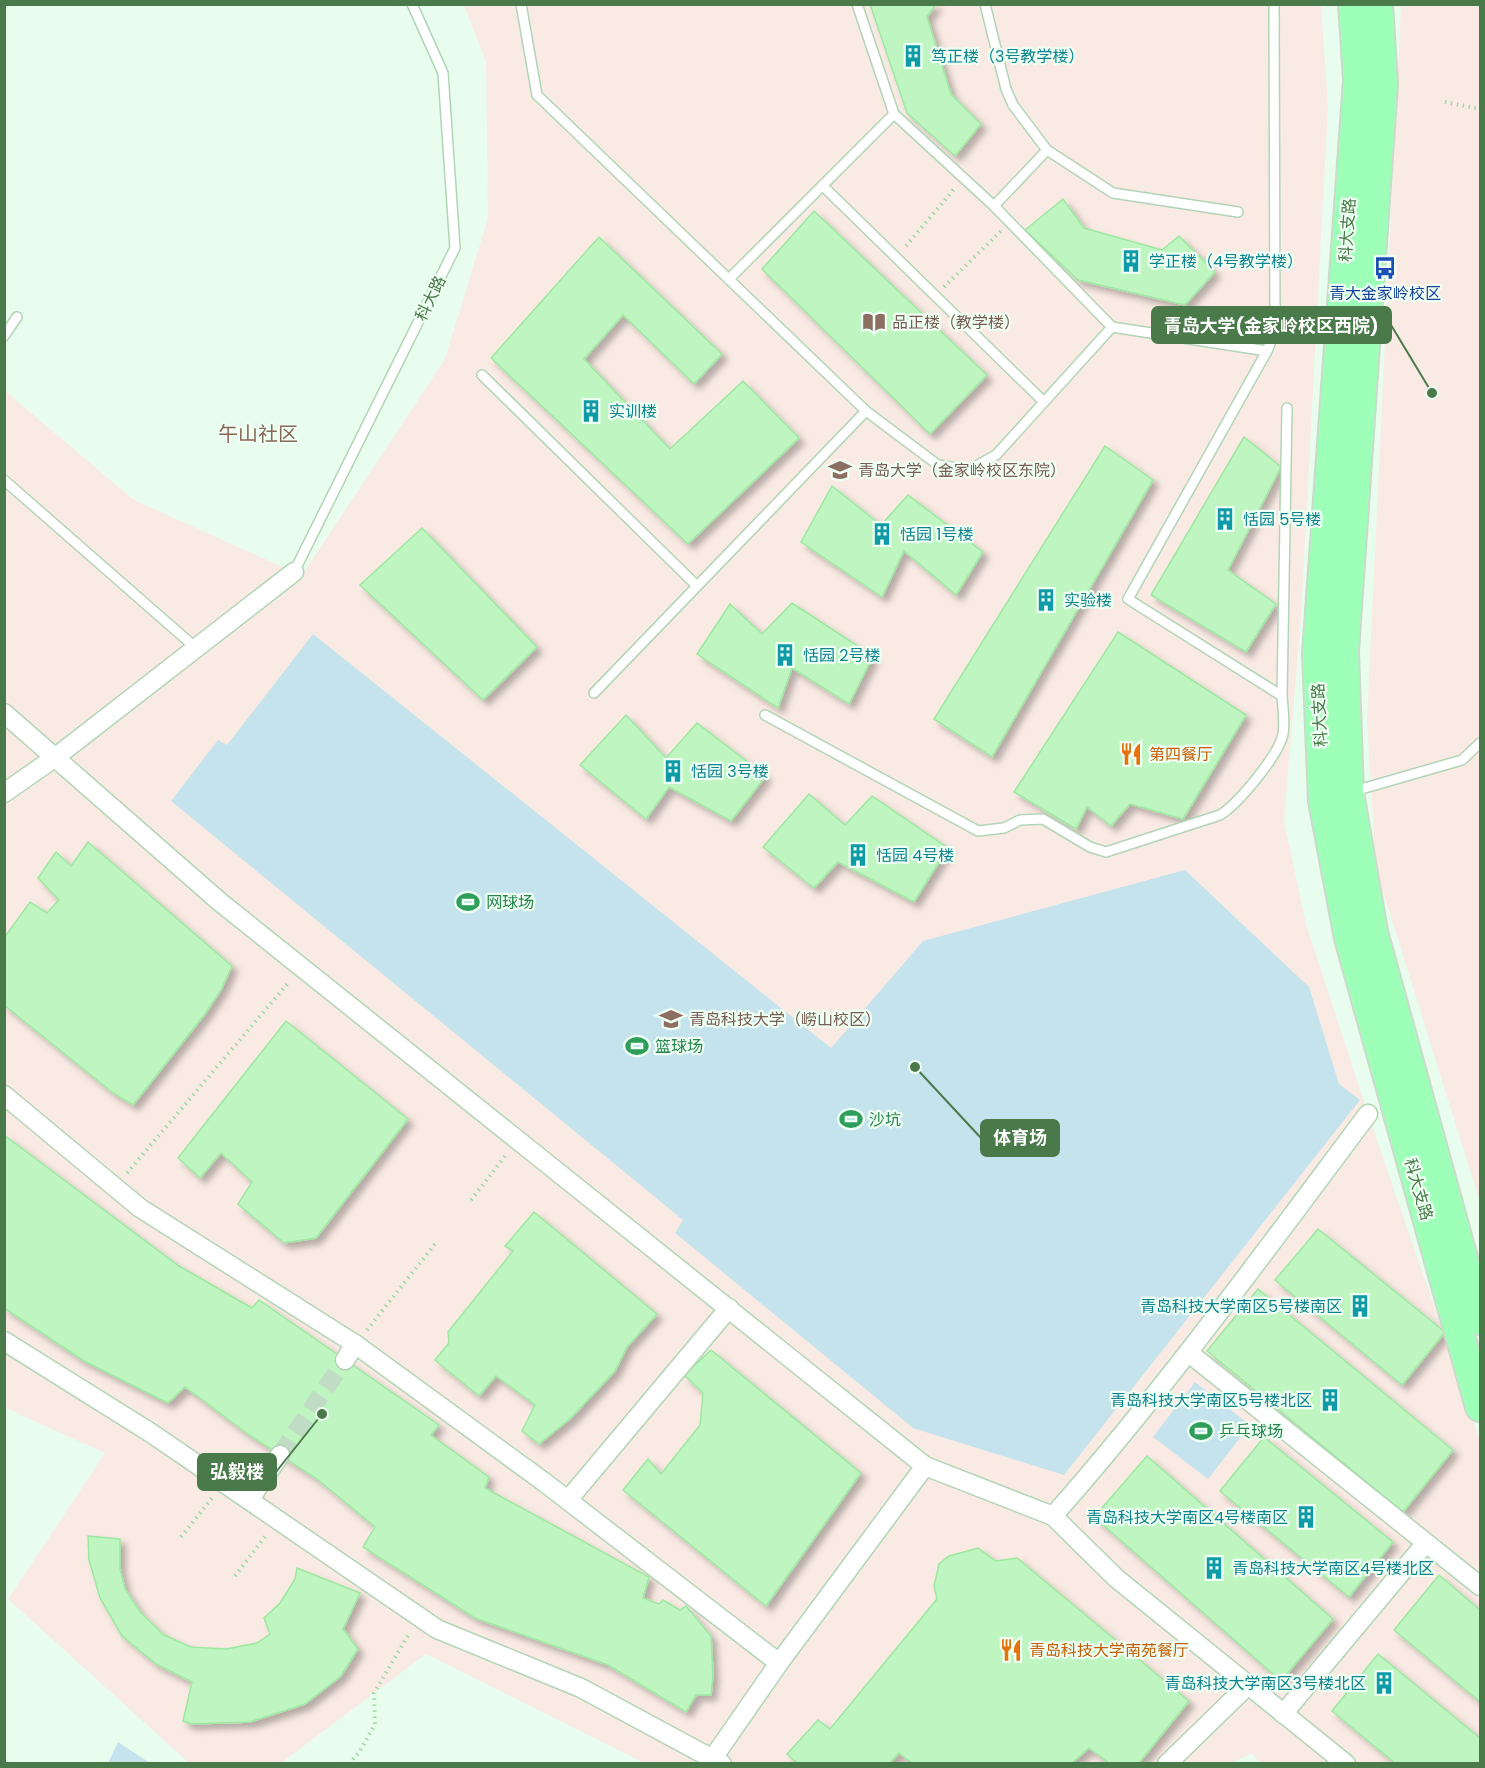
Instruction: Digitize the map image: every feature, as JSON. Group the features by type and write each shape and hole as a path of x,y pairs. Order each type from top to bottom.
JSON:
{"main road":[{"name":"科大支路","path":"1353,4 1358,80 1317,654 1336,797 1349,938 1480,1407"},
{"name":"科大支路","path":"1378,4 1383,84 1336,797 1480,1320"}],"street":[{"path":"4,793 57,756 294,572"},
{"path":"4,713 57,756 220,902 925,1466 1053,1516 1116,1578 1346,1764"},
{"path":"4,1095 113,1188 140,1208 355,1344 568,1500 779,1663"},
{"path":"1053,1516 1108,1453 1189,1353 1368,1114"},
{"path":"568,1500 729,1308"},
{"path":"4,1341 250,1499 437,1629 581,1688 717,1761 779,1663 925,1466"},
{"path":"345,1360 355,1344"},
{"path":"1189,1353 1480,1586"},
{"path":"250,1499 280,1455"},
{"path":"1283,1714 1425,1544"},
{"path":"1167,1764 1248,1684"}],"lane":[{"name":"科大路","path":"294,572 455,248 443,73 412,4"},
{"path":"521,4 537,95 866,411 938,465 969,470 996,455 1113,327"},
{"path":"857,4 894,114 993,206 1113,327 1267,351"},
{"path":"985,4 1006,89 1013,105 1047,150 1113,193 1238,212"},
{"path":"1274,4 1275,331 1267,351 1128,599 1282,696"},
{"path":"729,279 894,114"},
{"path":"993,206 1047,150"},
{"path":"823,186 1044,402"},
{"path":"4,336 17,317"},
{"path":"482,375 697,586"},
{"path":"765,715 978,831 1004,828 1020,820 1043,819 1090,847 1106,852 1220,815 1232,808 1278,747 1283,734 1287,408"},
{"path":"594,693 866,411"},
{"path":"4,480 196,648"},
{"path":"1336,797 1462,760 1480,743"}],"path":[{"path":"1445,102 1480,109"},
{"path":"896,258 963,178"},
{"path":"935,296 1010,223"},
{"path":"113,1188 302,968"},
{"path":"471,1200 518,1140"},
{"path":"355,1344 435,1244"},
{"path":"181,1537 224,1482"},
{"path":"235,1576 278,1518"},
{"path":"349,1764 360,1751 375,1724 374,1693 419,1616"}],"shaded area":[{"name":"青岛科技大学（崂山校区）","path":"464,5 1321,5 1328,106 1301,617 1284,821 1306,924 1368,1114 1480,1440 1480,1763 1262,1764 1251,1753 1230,1764 644,1763 426,1654 281,1763 189,1763 8,1599 105,1453 5,1408 4,390 134,500 294,572 298,581 445,359 488,218 486,62"},
{"path":"1401,5 1480,5 1480,1202 1376,869 1367,719"},
{"path":"313,634 831,1048 923,941 1185,870 1309,987 1339,1084 1360,1100 1064,1475 913,1428 675,1233 683,1220 171,801 218,740 227,745"},
{"name":"乒乓球场","path":"1195,1382 1250,1425 1208,1479 1153,1437"},
{"path":"118,1742 150,1763 108,1763"}],"building":[{"name":"笃正楼（3号教学楼）","path":"870,4 936,4 927,17 951,94 981,124 955,156 907,113"},
{"name":"学正楼（4号教学楼）","path":"1063,199 1084,228 1162,250 1179,236 1215,272 1185,305 1078,280 1025,230"},
{"name":"品正楼（教学楼）","path":"814,211 987,375 930,434 762,269"},
{"name":"实训楼","path":"599,237 722,354 694,384 623,315 584,359 670,449 743,381 799,438 688,544 491,358"},
{"name":"恬园 5号楼","path":"1244,437 1281,467 1228,570 1276,604 1246,652 1151,595"},
{"name":"实验楼","path":"1105,446 1153,480 992,757 934,719"},
{"name":"恬园 1号楼","path":"832,486 881,525 908,495 983,552 956,595 904,551 882,597 801,542"},
{"path":"422,528 537,647 483,700 360,585"},
{"name":"恬园 2号楼","path":"792,603 873,656 849,704 792,668 778,708 697,654 730,604 762,634"},
{"name":"第四餐厅","path":"1118,632 1246,715 1183,819 1130,804 1111,826 1087,807 1076,829 1014,792"},
{"name":"恬园 3号楼","path":"626,715 666,758 697,723 766,776 731,821 669,787 646,819 580,765"},
{"name":"恬园 4号楼","path":"809,794 845,825 872,796 948,848 914,902 838,862 814,888 763,847"},
{"path":"88,842 232,966 221,990 205,1014 133,1105 113,1093 4,1005 4,938 30,902 47,913 59,900 38,878 56,852 71,866"},
{"path":"286,1021 408,1119 316,1238 284,1243 238,1204 252,1182 221,1153 200,1178 178,1158"},
{"path":"4,1135 179,1266 252,1308 259,1300 439,1425 431,1435 489,1477 485,1488 649,1577 643,1598 659,1604 663,1600 680,1610 686,1606 711,1636 713,1675 711,1695 696,1695 686,1712 608,1665 475,1618 363,1547 375,1527 317,1479 249,1435 185,1387 168,1403 84,1361 4,1308"},
{"path":"534,1212 657,1314 627,1347 615,1371 571,1418 539,1444 522,1431 535,1405 496,1376 479,1396 435,1360 449,1343 448,1332 513,1251 505,1246"},
{"name":"青岛科技大学南区5号楼南区","path":"1318,1229 1445,1332 1402,1385 1275,1280"},
{"name":"青岛科技大学南区5号楼北区","path":"1258,1289 1453,1450 1403,1512 1207,1351"},
{"path":"711,1350 861,1473 766,1606 623,1490 648,1459 661,1474 700,1425 703,1393 684,1375"},
{"name":"青岛科技大学南区4号楼南区","path":"1264,1437 1393,1542 1349,1597 1220,1491"},
{"name":"青岛科技大学南区4号楼北区","path":"1147,1456 1333,1619 1281,1681 1094,1517"},
{"path":"88,1536 120,1539 120,1568 125,1589 141,1613 164,1635 191,1647 226,1649 257,1643 270,1634 264,1618 280,1603 295,1579 297,1568 360,1593 343,1629 358,1649 341,1676 305,1704 250,1722 191,1724 183,1721 192,1682 156,1664 122,1636 100,1598 89,1560"},
{"name":"青岛科技大学南苑餐厅","path":"978,1548 996,1561 1017,1558 1189,1701 1138,1764 1110,1764 1089,1748 1071,1764 913,1764 899,1753 889,1764 798,1764 787,1754 818,1720 830,1729 937,1599 934,1586 939,1564 949,1556"},
{"path":"1439,1575 1480,1610 1480,1702 1394,1630"},
{"name":"青岛科技大学南区3号楼北区","path":"1378,1654 1480,1738 1480,1764 1396,1764 1332,1711"}],"tunnel":[{"path":"280,1455 345,1360"}],"place":[{"name":"笃正楼（3号教学楼）","path":"913,56"},
{"name":"学正楼（4号教学楼）","path":"1131,261"},
{"name":"青大金家岭校区","path":"1385,268"},
{"name":"品正楼（教学楼）","path":"874,322"},
{"name":"青岛大学(金家岭校区西院)","path":"1432,393"},
{"name":"实训楼","path":"591,411"},
{"name":"青岛大学（金家岭校区东院）","path":"840,470"},
{"name":"恬园 5号楼","path":"1225,519"},
{"name":"恬园 1号楼","path":"882,534"},
{"name":"实验楼","path":"1046,600"},
{"name":"恬园 2号楼","path":"785,655"},
{"name":"第四餐厅","path":"1131,754"},
{"name":"恬园 3号楼","path":"673,771"},
{"name":"恬园 4号楼","path":"858,855"},
{"name":"网球场","path":"468,902"},
{"name":"青岛科技大学（崂山校区）","path":"671,1019"},
{"name":"篮球场","path":"637,1046"},
{"name":"体育场","path":"915,1067"},
{"name":"沙坑","path":"851,1119"},
{"name":"青岛科技大学南区5号楼南区","path":"1360,1306"},
{"name":"青岛科技大学南区5号楼北区","path":"1330,1400"},
{"name":"弘毅楼","path":"322,1414"},
{"name":"乒乓球场","path":"1201,1431"},
{"name":"青岛科技大学南区4号楼南区","path":"1306,1517"},
{"name":"青岛科技大学南区4号楼北区","path":"1214,1568"},
{"name":"青岛科技大学南苑餐厅","path":"1011,1650"},
{"name":"青岛科技大学南区3号楼北区","path":"1384,1683"}],"district":[{"name":"午山社区","path":"258,434"}]}
